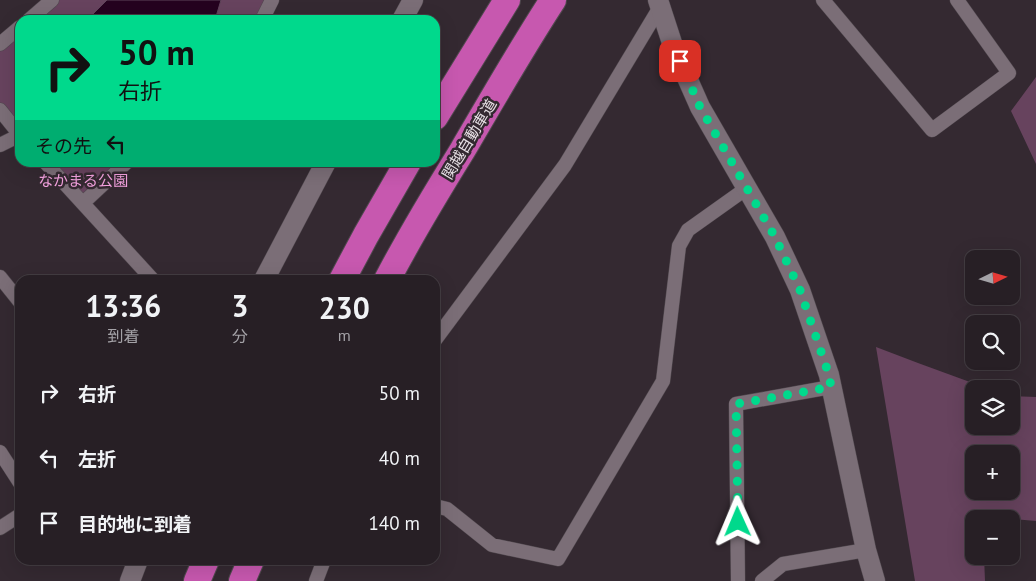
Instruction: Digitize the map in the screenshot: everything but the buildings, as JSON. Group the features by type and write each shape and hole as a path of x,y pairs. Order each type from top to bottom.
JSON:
{"highway":[{"path":"440,109 507,0"},
{"name":"関越自動車道","path":"390,275 474,129 553,0"},
{"path":"345,275 405,167"},
{"path":"197,581 204,565"},
{"path":"242,581 249,565"}],"street":[{"path":"35,15 52,0"},
{"path":"264,15 272,0"},
{"path":"405,15 413,0"},
{"path":"823,0 932,130 1009,73 957,0"},
{"path":"658,4 673,46 700,107 775,237 800,290 829,375 866,550 875,581"},
{"path":"440,333 565,165 658,4"},
{"path":"0,44 15,31"},
{"path":"0,110 15,129"},
{"path":"0,145 15,138"},
{"path":"50,167 148,275"},
{"path":"83,203 122,167"},
{"path":"267,275 323,167"},
{"path":"440,507 447,509 492,545 558,559 663,381 679,246 688,230 747,188"},
{"path":"0,277 15,296"},
{"path":"738,581 736,404 831,387"},
{"path":"0,452 15,475"},
{"path":"0,528 15,518"},
{"path":"762,581 783,564 866,550"},
{"path":"130,581 136,565"},
{"path":"316,581 322,565"}],"green space":[{"path":"52,0 272,0 264,15 35,15"},
{"name":"なかまる公園","path":"15,31 15,129 0,110 0,44"},
{"path":"1036,77 1036,164 1011,111"},
{"name":"なかまる公園","path":"49,167 123,167 83,203"},
{"path":"876,347 965,380 965,435 1020,435 1020,396 1036,397 1036,521 1020,520 1020,510 965,510 965,565 984,565 985,581 915,581"}],"shaded area":[{"path":"107,0 221,0 216,15 92,15"}],"route":[{"path":"680,61 700,107 775,237 800,290 829,375 831,387 736,404 738,522"}]}
